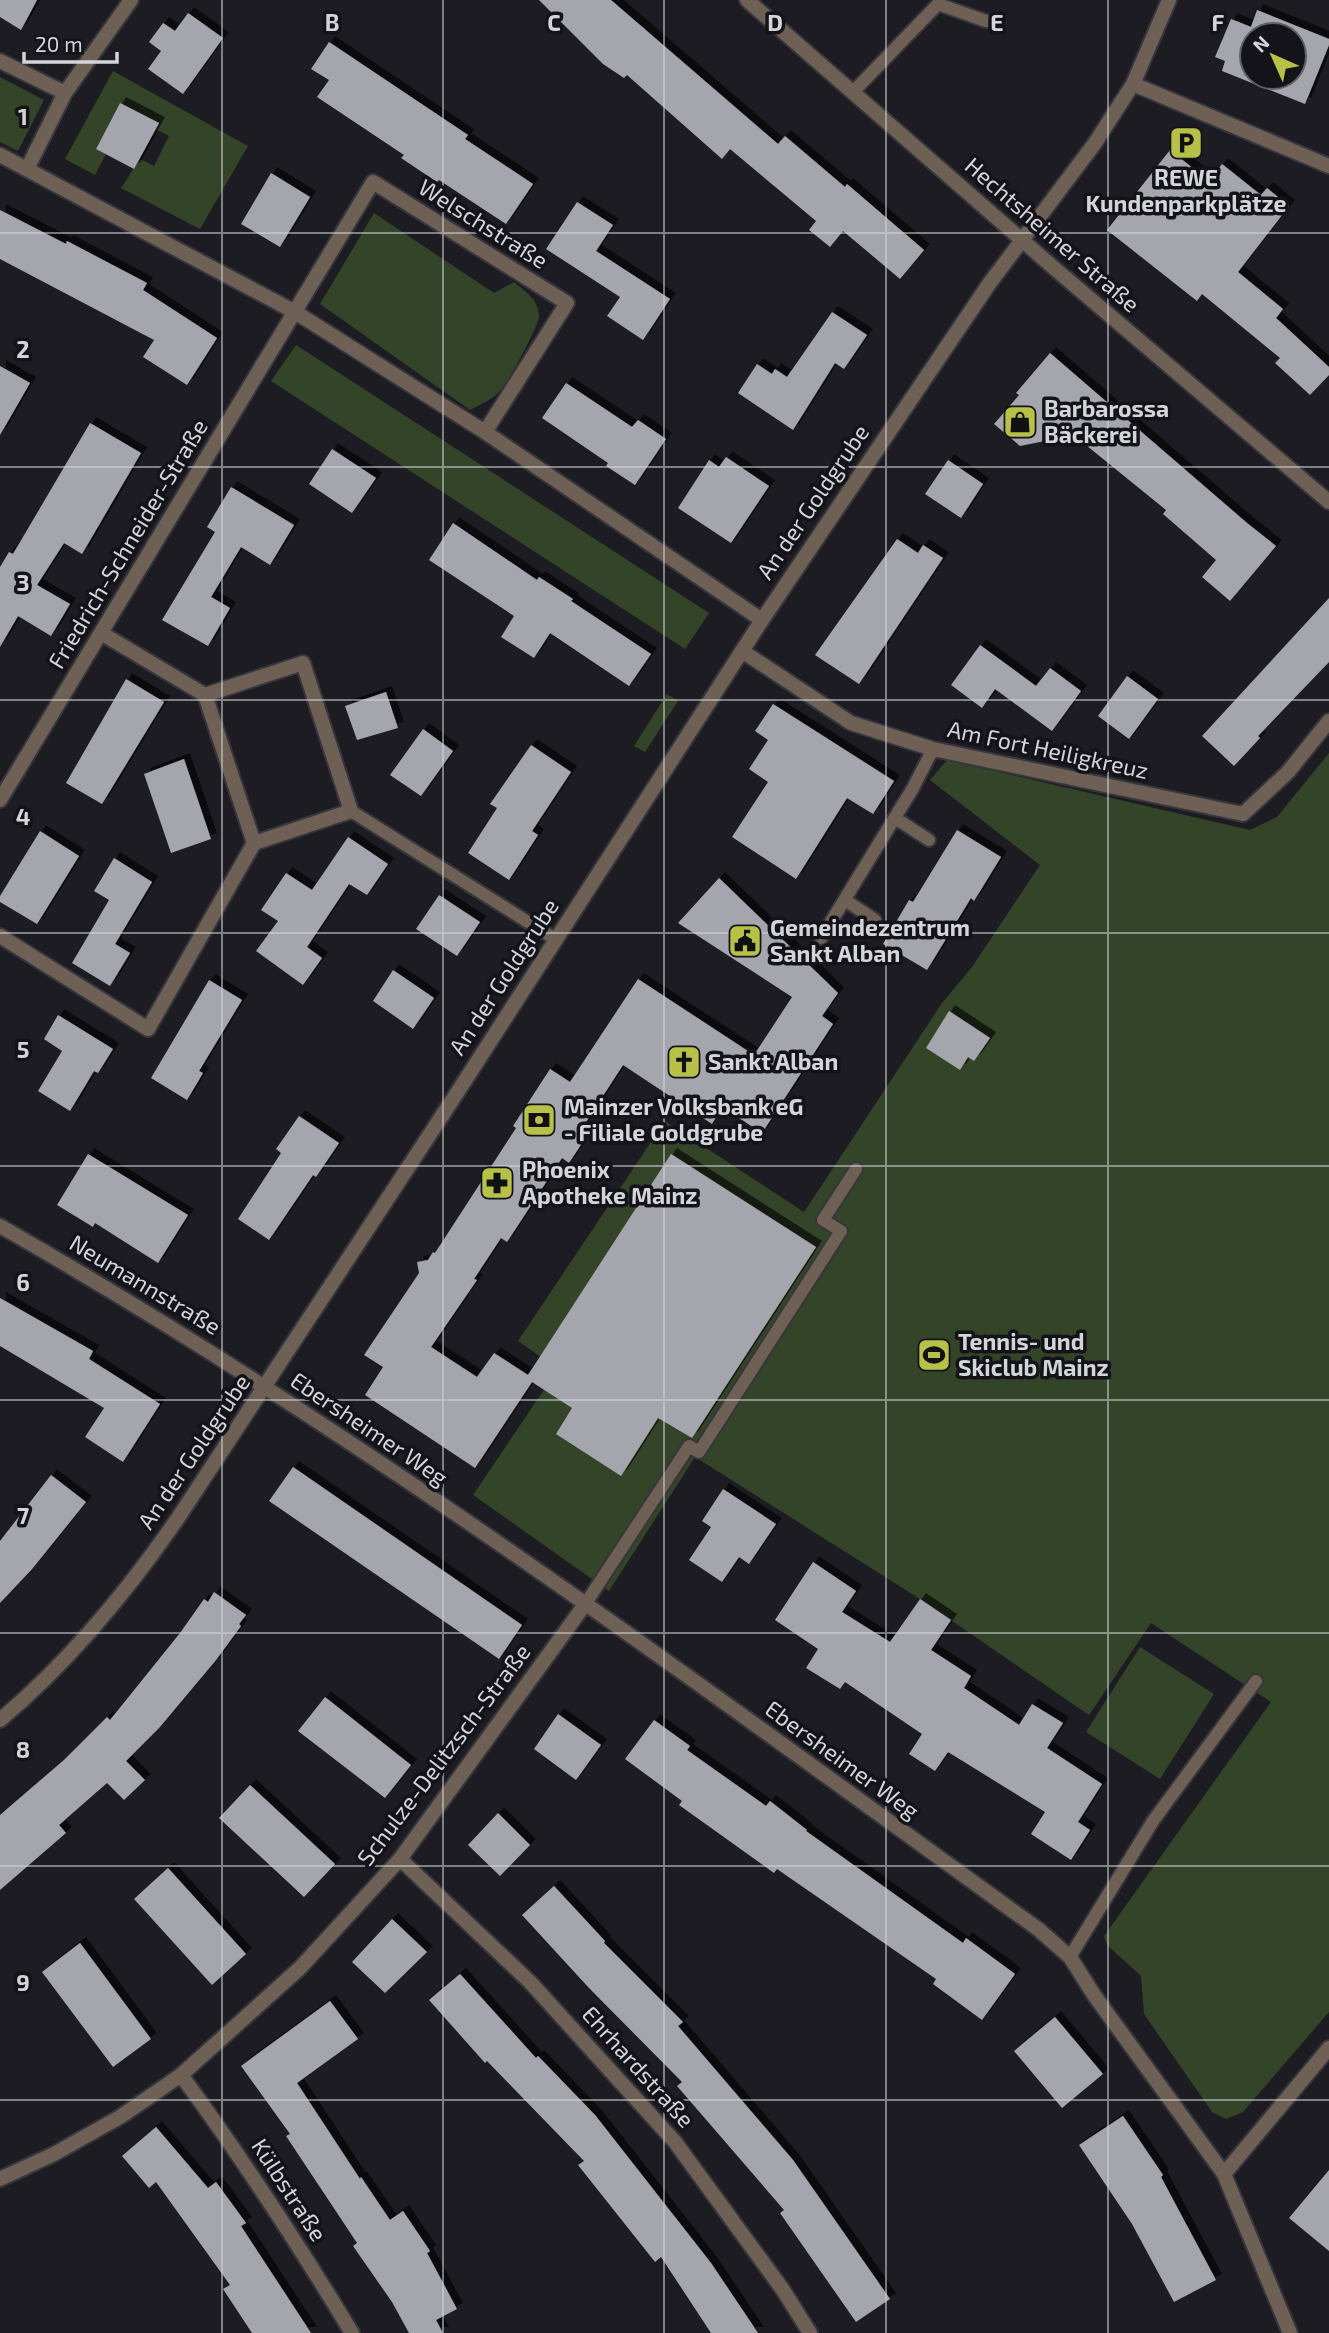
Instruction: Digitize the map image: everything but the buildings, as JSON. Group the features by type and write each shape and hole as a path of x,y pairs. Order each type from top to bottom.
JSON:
{"street":[{"path":"27,169 65,93 131,0"},
{"name":"Hechtsheimer Straße","path":"747,0 1329,502"},
{"name":"An der Goldgrube","path":"0,1720 72,1651 140,1573 265,1386 762,620 978,301 1095,143 1133,84 1169,0"},
{"path":"0,61 65,93"},
{"path":"1133,84 1328,166"},
{"path":"0,155 295,312 485,432 762,620"},
{"name":"Welschstraße","path":"295,312 373,182 567,303 485,432"},
{"name":"Friedrich-Schneider-Straße","path":"0,800 295,312"},
{"path":"101,634 205,695 254,843"},
{"name":"Am Fort Heiligkreuz","path":"742,651 851,723 933,750 1243,814 1288,772 1329,721"},
{"path":"0,936 148,1029 254,843 351,811 303,663 205,695"},
{"name":"Neumannstraße","path":"0,1226 79,1271 265,1386"},
{"name":"Ebersheimer Weg","path":"265,1386 586,1603 1038,1929 1070,1957 1094,1995 1224,2174 1290,2333"},
{"name":"Schulze-Delitzsch-Straße","path":"0,2179 54,2154 120,2117 181,2076 300,1968 400,1859 586,1603"},
{"name":"Ehrhardstraße","path":"400,1859 530,1982 675,2142 783,2290 810,2333"},
{"path":"1224,2174 1329,2048"},
{"name":"Külbstraße","path":"181,2076 248,2167 352,2333"}],"lane":[{"path":"853,92 938,4 986,21"},
{"path":"821,938 895,818 933,750"},
{"path":"351,811 555,939"},
{"path":"895,818 929,841"},
{"path":"845,900 876,920"},
{"path":"586,1603 689,1446 699,1452 841,1231 824,1220 856,1169"},
{"path":"1070,1957 1153,1821 1256,1681"}],"green space":[{"path":"113,71 248,146 200,229 121,188 140,159 154,166 169,136 155,129 158,122 120,103 96,149 106,154 95,175 65,159"},
{"path":"0,77 44,100 18,151 0,142"},
{"path":"374,213 494,293 514,282 534,301 538,310 538,322 508,379 498,393 470,410 320,304"},
{"path":"296,345 709,613 685,649 271,381"},
{"path":"667,694 678,701 645,752 634,746"},
{"name":"Tennis- und Skiclub Mainz","path":"1329,753 1329,2012 1243,2112 1226,2119 1212,2112 1144,2014 1141,1976 1107,1945 1104,1936 1271,1702 1151,1623 1089,1715 920,1599 695,1457 609,1591 473,1495 558,1369 518,1341 665,1121 804,1212 942,1003 972,967 1040,865 930,780 947,760 1250,830 1277,817"},
{"path":"1140,1647 1214,1694 1160,1779 1086,1732"}],"place":[{"name":"REWE Kundenparkplätze","path":"1186,143"},
{"name":"Barbarossa Bäckerei","path":"1020,422"},
{"name":"Gemeindezentrum Sankt Alban","path":"745,941"},
{"name":"Sankt Alban","path":"684,1062"},
{"name":"Mainzer Volksbank eG - Filiale Goldgrube","path":"539,1120"},
{"name":"Phoenix Apotheke Mainz","path":"497,1183"},
{"name":"Tennis- und Skiclub Mainz","path":"934,1355"}]}
